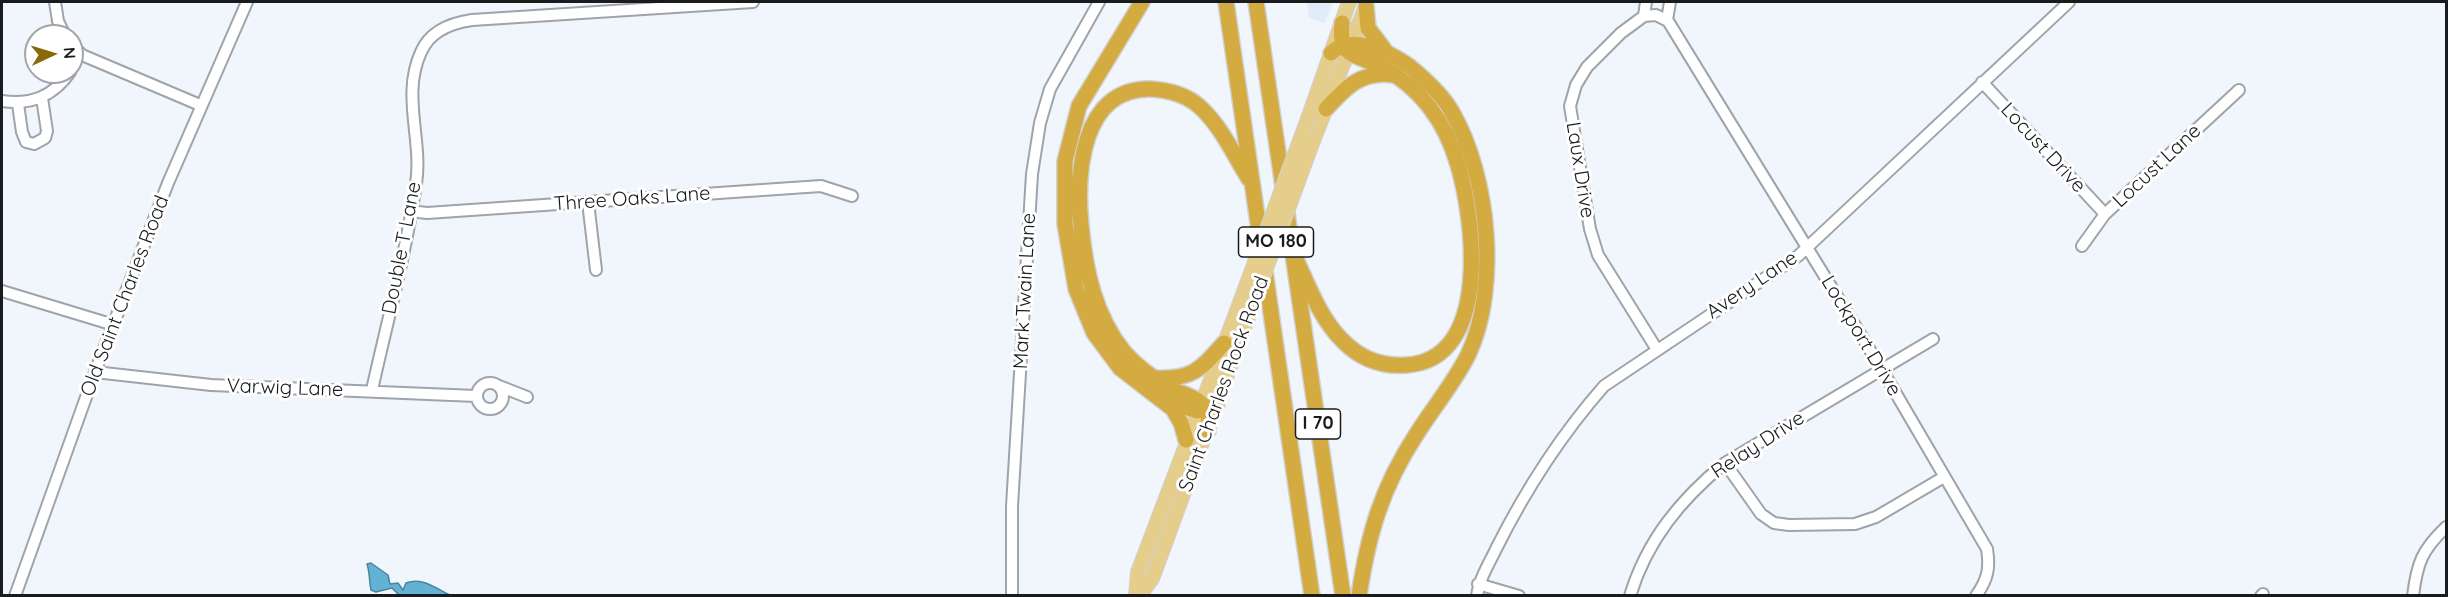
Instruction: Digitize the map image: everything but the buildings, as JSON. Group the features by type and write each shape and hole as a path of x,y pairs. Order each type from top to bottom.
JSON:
{"highway":[{"path":"1142,2 1079,106 1065,161 1065,224 1076,289 1094,333 1120,368 1162,399 1177,415 1186,440"},
{"name":"I 70","path":"1226,2 1312,596"},
{"name":"I 70","path":"1256,2 1343,596"},
{"path":"1367,4 1368,28 1389,55"},
{"path":"1342,23 1343,48"},
{"path":"1293,253 1332,329 1354,351 1367,360 1396,366 1413,364 1440,352 1458,331 1464,318 1470,279 1470,232 1464,187 1452,147 1441,122 1421,96 1396,75 1343,48"},
{"path":"1343,48 1389,55 1406,64 1438,93 1451,110 1473,161 1486,246 1485,278 1477,330 1468,354 1403,457 1377,510 1369,535 1359,596"},
{"path":"1326,109 1345,89 1363,77 1380,73 1396,75"},
{"path":"1206,407 1154,378 1138,366 1113,336 1098,308 1090,281 1082,232 1080,190 1082,161 1088,134 1096,117 1105,106 1122,95 1142,89 1163,89 1184,96 1199,106 1211,119 1252,184"},
{"path":"1154,378 1172,379 1192,374 1232,343"},
{"path":"1162,399 1206,407"},
{"path":"1206,407 1208,431"}],"main road":[{"path":"1342,23 1349,2"},
{"name":"Saint Charles Rock Road","path":"1232,343 1235,316 1309,116 1367,4"},
{"name":"Saint Charles Rock Road","path":"1138,596 1138,572 1186,440 1206,407 1326,109 1343,48"},
{"name":"Saint Charles Rock Road","path":"1138,596 1152,579 1208,431"}],"street":[{"path":"55,2 59,24"},
{"name":"Old Saint Charles Road","path":"15,596 95,372 200,105 247,2"},
{"name":"Double T Lane","path":"372,390 417,182 412,87 415,69 422,49 435,34 452,23 753,2"},
{"name":"Mark Twain Lane","path":"1012,596 1012,506 1032,174 1040,123 1050,89 1099,2"},
{"path":"1646,2 1644,16 1656,15 1667,20 1670,2"},
{"name":"Avery Lane","path":"1478,590 1514,515 1578,415 1604,386 1656,348 1757,285 1807,248 2069,2"},
{"name":"Laux Drive","path":"1644,16 1621,33 1587,67 1576,85 1570,105 1590,229 1598,255 1656,348"},
{"name":"Lockport Drive","path":"1667,20 1881,368 1987,549 1990,567 1985,583 1977,596"},
{"path":"84,56 200,105"},
{"name":"Locust Drive","path":"1982,82 2105,214"},
{"path":"2,101 18,104 42,99 59,84"},
{"name":"Locust Lane","path":"2082,246 2105,214 2239,90"},
{"path":"18,104 22,132 26,142 34,144 45,138 47,131 42,99"},
{"name":"Three Oaks Lane","path":"410,211 427,213 821,186 852,196"},
{"path":"588,202 596,270"},
{"path":"2,291 114,325"},
{"name":"Relay Drive","path":"1630,596 1638,570 1665,522 1696,487 1725,463 1933,339"},
{"name":"Varwig Lane","path":"95,372 211,386 372,390 476,396"},
{"name":"Varwig Lane","path":"485,383 527,397 502,401 489,409 480,405 476,396 485,383"},
{"path":"499,386 502,401"},
{"path":"1725,463 1761,514 1774,523 1789,525 1855,524 1876,517 1944,477"},
{"path":"2413,596 2417,565 2430,542 2446,527"},
{"path":"1478,590 1519,596"}],"shaded area":[{"path":"1307,2 1333,2 1325,23 1309,18"}],"water":[{"path":"371,563 388,575 390,584 398,583 403,590 406,583 418,581 450,595 399,595 392,588 376,592 371,590 367,564"}]}
